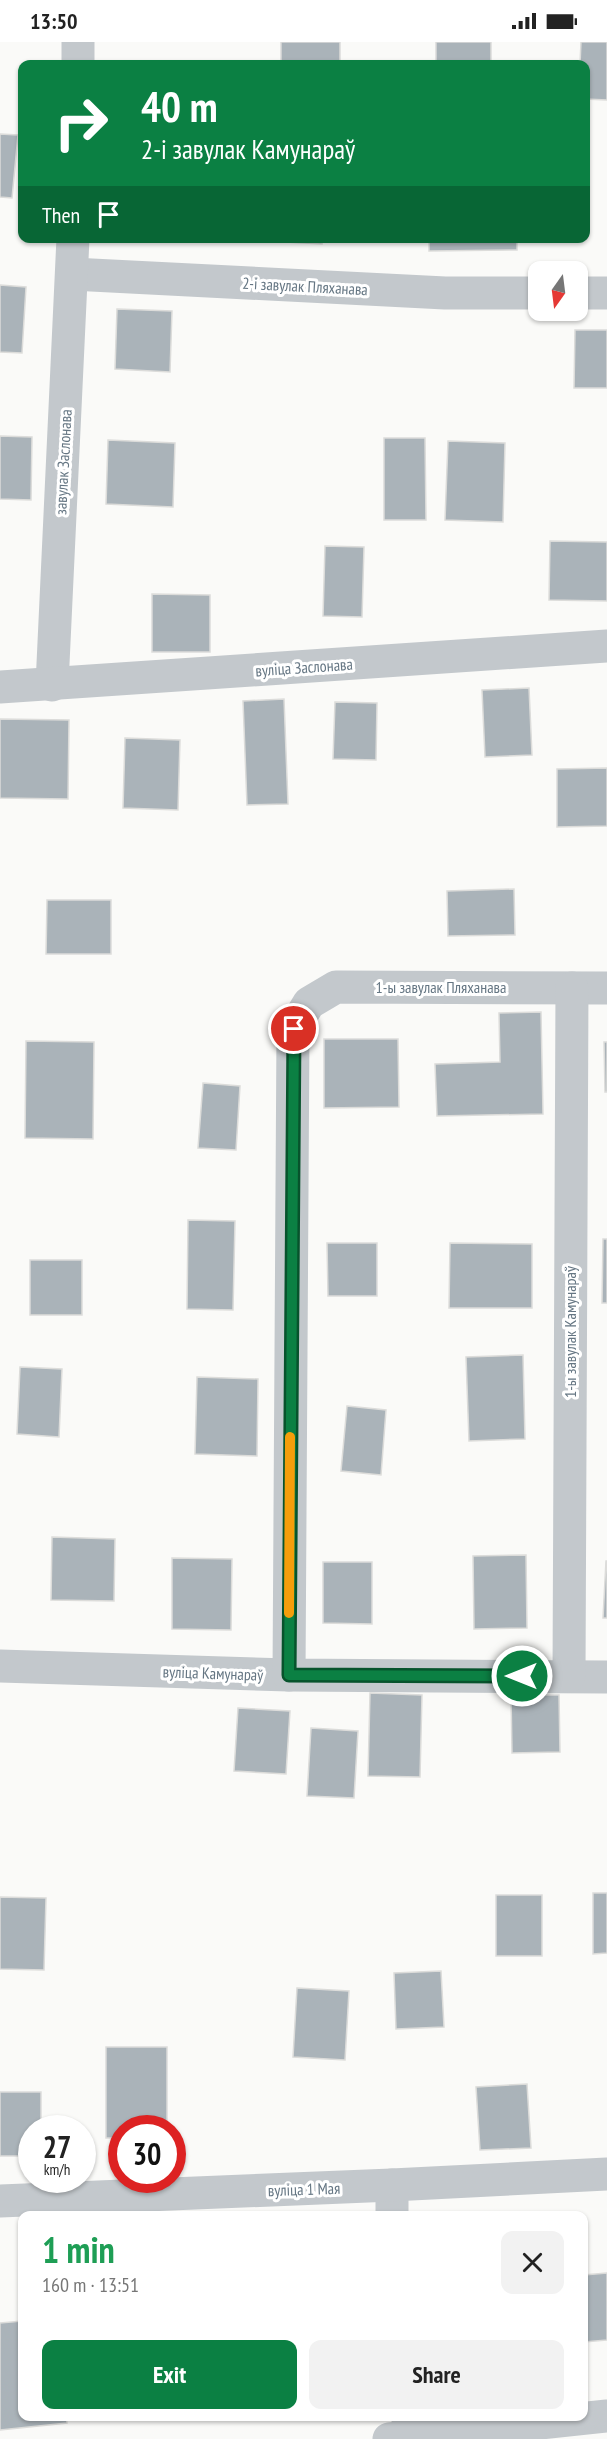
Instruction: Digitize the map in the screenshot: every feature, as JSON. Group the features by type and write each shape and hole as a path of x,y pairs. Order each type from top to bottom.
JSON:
{"street":[{"path":"78,42 78,60"},
{"name":"завулак Заслонава","path":"52,685 73,243"},
{"name":"2-і завулак Пляханава","path":"72,274 445,293 528,293"},
{"path":"588,293 607,293"},
{"name":"вуліца Заслонава","path":"0,687 607,646"},
{"name":"1-ы завулак Пляханава","path":"289,1675 294,1029 309,1003 336,987 607,988"},
{"name":"1-ы завулак Камунараў","path":"568,1676 572,988"},
{"name":"вуліца Камунараў","path":"0,1666 289,1675 607,1677"},
{"name":"вуліца 1 Мая","path":"0,2201 392,2200 607,2174"},
{"path":"588,2418 607,2416"},
{"path":"407,2433 548,2421"}],"building":[{"path":"281,42 340,42 340,60 281,60"},
{"path":"436,42 491,42 491,60 436,60"},
{"path":"581,42 607,42 607,100 590,99 590,60 580,60"},
{"path":"0,134 18,135 12,198 0,197"},
{"path":"429,243 517,243 517,250 429,251"},
{"path":"0,285 26,287 22,353 0,352"},
{"path":"117,309 172,311 170,372 115,369"},
{"path":"575,330 607,330 607,388 574,388"},
{"path":"0,436 32,437 31,500 0,499"},
{"path":"384,438 425,438 426,520 384,520"},
{"path":"108,440 175,443 173,507 106,504"},
{"path":"448,441 505,443 503,522 445,520"},
{"path":"550,541 607,542 607,601 549,600"},
{"path":"325,546 364,547 362,617 323,616"},
{"path":"152,594 210,595 210,652 152,652"},
{"path":"529,688 532,755 485,757 482,690"},
{"path":"284,699 288,804 247,805 243,701"},
{"path":"335,702 377,703 376,760 333,759"},
{"path":"0,719 69,720 68,799 0,798"},
{"path":"125,738 180,740 178,810 123,808"},
{"path":"607,768 607,826 557,827 557,769"},
{"path":"514,889 515,935 448,936 447,891"},
{"path":"47,900 111,900 111,954 46,954"},
{"path":"541,1012 543,1114 437,1116 435,1064 500,1062 499,1013"},
{"path":"324,1039 398,1039 399,1107 324,1108"},
{"path":"26,1041 94,1042 93,1139 25,1138"},
{"path":"604,1042 607,1042 607,1092 605,1092"},
{"path":"203,1083 240,1086 236,1150 198,1148"},
{"path":"188,1220 235,1221 233,1310 187,1309"},
{"path":"603,1239 607,1239 607,1303 602,1303"},
{"path":"327,1243 377,1243 377,1296 328,1296"},
{"path":"450,1243 532,1244 532,1308 449,1308"},
{"path":"30,1260 82,1260 82,1315 30,1315"},
{"path":"523,1355 525,1439 469,1441 466,1357"},
{"path":"20,1367 62,1369 59,1437 17,1434"},
{"path":"197,1377 258,1379 257,1456 195,1454"},
{"path":"347,1406 386,1410 381,1475 341,1471"},
{"path":"52,1537 115,1539 114,1601 51,1600"},
{"path":"526,1555 527,1628 474,1629 473,1556"},
{"path":"172,1558 232,1559 231,1630 172,1629"},
{"path":"606,1561 607,1618 603,1618"},
{"path":"323,1562 372,1562 372,1624 323,1623"},
{"path":"370,1693 422,1695 420,1777 368,1776"},
{"path":"511,1695 559,1695 560,1752 512,1753"},
{"path":"238,1708 290,1711 286,1774 234,1771"},
{"path":"311,1728 358,1731 354,1798 307,1796"},
{"path":"593,1893 607,1893 607,1953 593,1954"},
{"path":"496,1895 542,1895 542,1956 496,1956"},
{"path":"0,1897 46,1898 44,1970 0,1969"},
{"path":"441,1971 444,2027 396,2029 394,1973"},
{"path":"297,1988 349,1991 345,2060 293,2057"},
{"path":"106,2047 167,2047 167,2115 108,2115 108,2138 106,2138"},
{"path":"527,2084 531,2148 480,2150 476,2087"},
{"path":"0,2092 41,2092 41,2115 18,2115 18,2156 0,2156"},
{"path":"607,2273 607,2340 588,2342 588,2275"},
{"path":"18,2321 18,2421 67,2421 67,2423 0,2430 0,2323"}],"slow traffic":[{"path":"289,1613 290,1437"}],"route":[{"path":"294,1029 289,1675 522,1676"}]}
